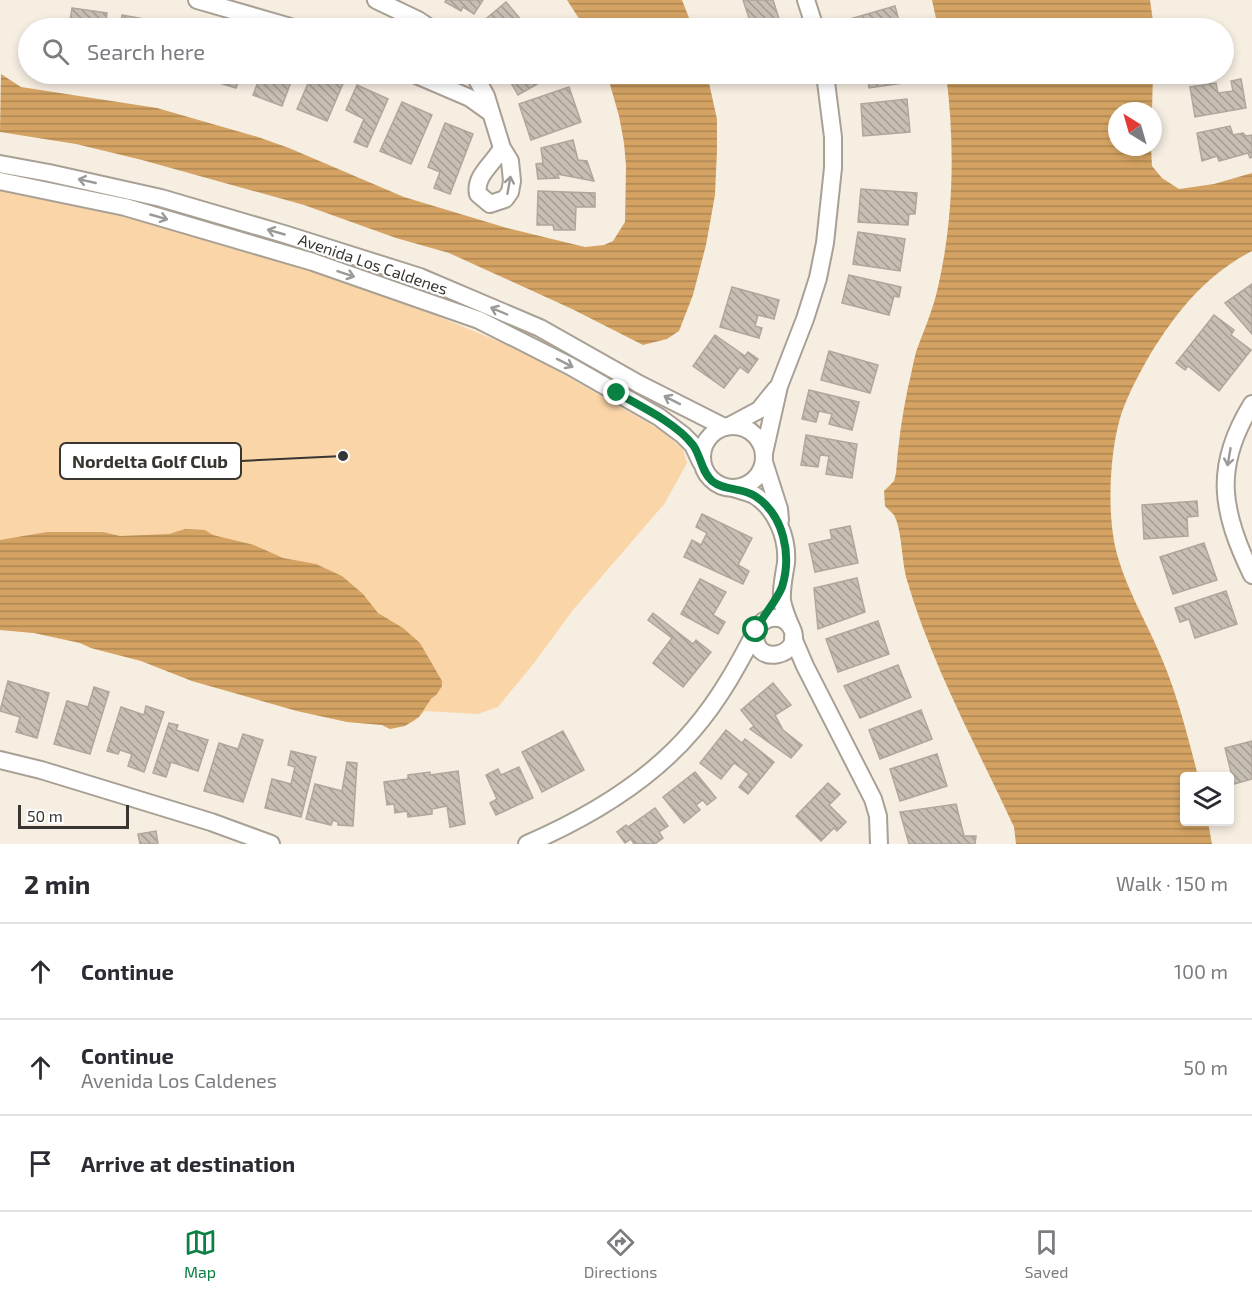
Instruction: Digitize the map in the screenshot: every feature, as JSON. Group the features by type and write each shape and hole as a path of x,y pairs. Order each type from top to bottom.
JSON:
{"street":[{"path":"204,1 238,0"},
{"path":"376,0 414,18"},
{"path":"806,0 812,18"},
{"path":"204,1 261,18"},
{"path":"437,84 470,98 491,113"},
{"path":"479,84 486,96 502,148"},
{"path":"736,489 755,480 761,471 779,386 806,319 818,278 825,243 833,168 833,138 826,84"},
{"name":"Avenida Los Caldenes","path":"0,164 161,198 420,277 540,328 639,384 727,426"},
{"name":"Avenida Los Caldenes","path":"0,181 125,207 313,262 479,320 570,366 659,417 693,445 701,462"},
{"path":"740,663 759,657 779,655 790,648 792,633 785,613 782,587 786,561 784,538 780,527 765,504 753,495 717,485 704,471 701,462 704,444 716,431 759,410 779,386"},
{"path":"1252,404 1241,422 1228,456 1226,499 1233,530 1252,574"},
{"path":"727,426 739,426 756,436 761,444 779,509 780,527"},
{"path":"1233,530 1240,535 1252,533"},
{"path":"528,844 606,803 665,758 692,732 713,705 740,663 757,628 782,587"},
{"path":"805,666 779,655 764,653 756,643 757,628 769,618 776,617 788,623 805,666 873,799 878,816 879,844"},
{"path":"0,760 161,806 268,844"}],"shaded area":[{"path":"567,0 682,0 689,18 579,18"},
{"path":"932,0 1150,0 1153,18 936,18"},
{"path":"1,74 21,87 157,108 258,137 404,197 507,228 585,247 604,245 613,241 625,222 624,143 610,84 709,84 717,119 715,195 706,245 693,295 679,331 667,339 643,345 572,309 449,253 396,238 304,205 142,160 76,144 0,132"},
{"path":"947,84 1153,84 1152,102 1108,102 1108,156 1151,156 1152,166 1162,178 1179,189 1214,184 1252,173 1252,251 1221,271 1194,295 1151,353 1121,415 1112,462 1111,515 1119,561 1168,673 1197,772 1180,772 1180,826 1209,826 1212,844 1016,844 1014,827 941,673 916,609 906,577 897,522 885,506 884,491 894,481 908,387 916,352 936,295 943,261 950,207 951,127"},
{"path":"0,190 129,218 251,252 320,272 435,315 500,342 549,366 662,431 683,449 687,463 665,503 573,610 498,707 478,714 425,711 413,722 390,729 382,725 347,722 297,711 192,681 141,661 80,643 34,633 0,630"},
{"path":"185,529 205,530 213,535 254,545 283,558 316,564 342,576 363,594 378,613 403,628 420,643 442,681 437,694 419,717 405,726 390,729 382,725 347,722 297,711 192,681 141,661 80,643 34,633 0,630 0,540 47,532 103,532 120,536 169,534"}],"building":[{"path":"446,0 483,0 474,14 463,7 461,11 445,2"},
{"path":"743,0 773,0 779,18 749,18"},
{"path":"506,2 520,18 487,18"},
{"path":"895,6 898,18 853,18"},
{"path":"72,8 107,13 106,18 70,18"},
{"path":"122,15 139,18 122,18"},
{"path":"1241,79 1246,108 1195,117 1190,87 1216,84 1218,93 1233,91 1232,84 1234,84 1234,80"},
{"path":"223,84 237,84 236,88"},
{"path":"257,84 290,84 282,106 253,95"},
{"path":"308,84 343,84 327,121 297,109"},
{"path":"512,84 537,84 518,95"},
{"path":"868,84 896,84 869,88"},
{"path":"357,85 388,99 367,147 354,142 364,119 346,110"},
{"path":"569,87 581,122 531,140 519,104"},
{"path":"907,99 910,132 863,136 861,104"},
{"path":"402,102 432,115 411,164 380,151"},
{"path":"445,123 473,134 450,194 434,188 440,172 428,167"},
{"path":"1230,126 1233,135 1243,133 1246,136 1252,135 1252,157 1250,158 1248,153 1219,161 1217,156 1202,161 1197,133"},
{"path":"573,140 578,160 587,161 594,181 557,174 559,178 538,179 536,164 543,163 541,148"},
{"path":"861,189 917,193 915,214 909,214 908,225 858,222"},
{"path":"538,191 595,193 595,207 576,207 575,230 554,230 553,225 537,225"},
{"path":"858,232 905,239 900,271 853,264"},
{"path":"849,275 901,287 899,297 894,296 889,315 842,303"},
{"path":"1252,284 1252,334 1225,303"},
{"path":"732,287 779,300 774,319 758,315 755,326 762,328 759,338 720,327"},
{"path":"1214,315 1234,330 1231,335 1251,350 1219,391 1188,366 1185,370 1176,363"},
{"path":"715,335 745,356 748,352 758,359 748,373 740,367 724,388 693,366"},
{"path":"829,351 878,365 870,393 821,380"},
{"path":"809,390 859,402 852,430 829,424 832,414 819,411 816,422 802,419"},
{"path":"806,435 857,444 852,478 826,474 829,456 820,455 818,467 801,465"},
{"path":"1197,501 1198,516 1187,517 1188,536 1144,539 1142,505"},
{"path":"702,514 752,538 738,565 749,571 743,584 684,557 692,540 701,545 707,533 696,527"},
{"path":"850,526 858,563 815,572 809,544 832,539 830,530"},
{"path":"1204,543 1217,580 1173,594 1160,557"},
{"path":"857,578 865,612 818,629 814,588"},
{"path":"700,579 726,592 713,615 725,622 718,634 681,614"},
{"path":"1226,591 1237,624 1195,638 1189,619 1180,622 1175,608"},
{"path":"653,613 693,644 696,640 711,652 683,687 653,663 672,638 648,620"},
{"path":"878,621 889,654 838,672 826,639"},
{"path":"898,665 911,697 860,718 844,686"},
{"path":"8,681 49,693 37,738 16,732 20,717 0,711"},
{"path":"773,683 791,705 775,715 783,730 802,745 791,758 750,729 754,726 741,710"},
{"path":"94,687 109,692 90,754 54,744 67,701 88,707"},
{"path":"146,706 164,712 144,772 128,766 132,754 120,750 118,754 107,751 121,707 144,715"},
{"path":"921,710 932,739 880,759 869,730"},
{"path":"169,723 178,725 176,730 208,740 198,771 171,762 166,777 153,773"},
{"path":"726,730 742,743 745,739 774,762 748,794 739,787 749,774 734,763 721,779 700,763"},
{"path":"563,731 584,770 542,792 522,752"},
{"path":"243,734 263,740 243,802 204,791 219,743 238,749"},
{"path":"1252,741 1252,779 1234,784 1234,772 1231,772 1225,748"},
{"path":"291,751 316,757 301,817 265,808 272,779 291,784 295,767 288,765"},
{"path":"937,754 947,786 900,801 890,769"},
{"path":"347,762 357,763 353,826 338,825 338,822 333,820 331,825 306,819 315,784 342,791"},
{"path":"519,767 533,798 496,815 490,803 497,799 486,775 498,769 501,775"},
{"path":"458,771 465,824 450,827 447,806 432,809 432,814 408,817 407,811 395,813 394,804 387,805 384,782 408,779 408,775"},
{"path":"695,772 716,798 707,805 703,800 696,805 700,810 684,823 663,797"},
{"path":"828,783 840,794 829,805 846,822 837,831 834,828 821,841 796,816"},
{"path":"956,804 964,836 976,836 975,844 909,844 900,812"},
{"path":"655,808 668,826 659,832 663,838 655,844 634,844 631,839 625,843 617,832"},
{"path":"156,831 158,844 140,844 138,834"}],"place":[{"name":"Nordelta Golf Club","path":"343,456"}],"route":[{"path":"617,393 659,417 683,435 693,445 704,471 717,485 753,495 765,504 774,516 784,538 786,561 782,587 756,630"}]}
